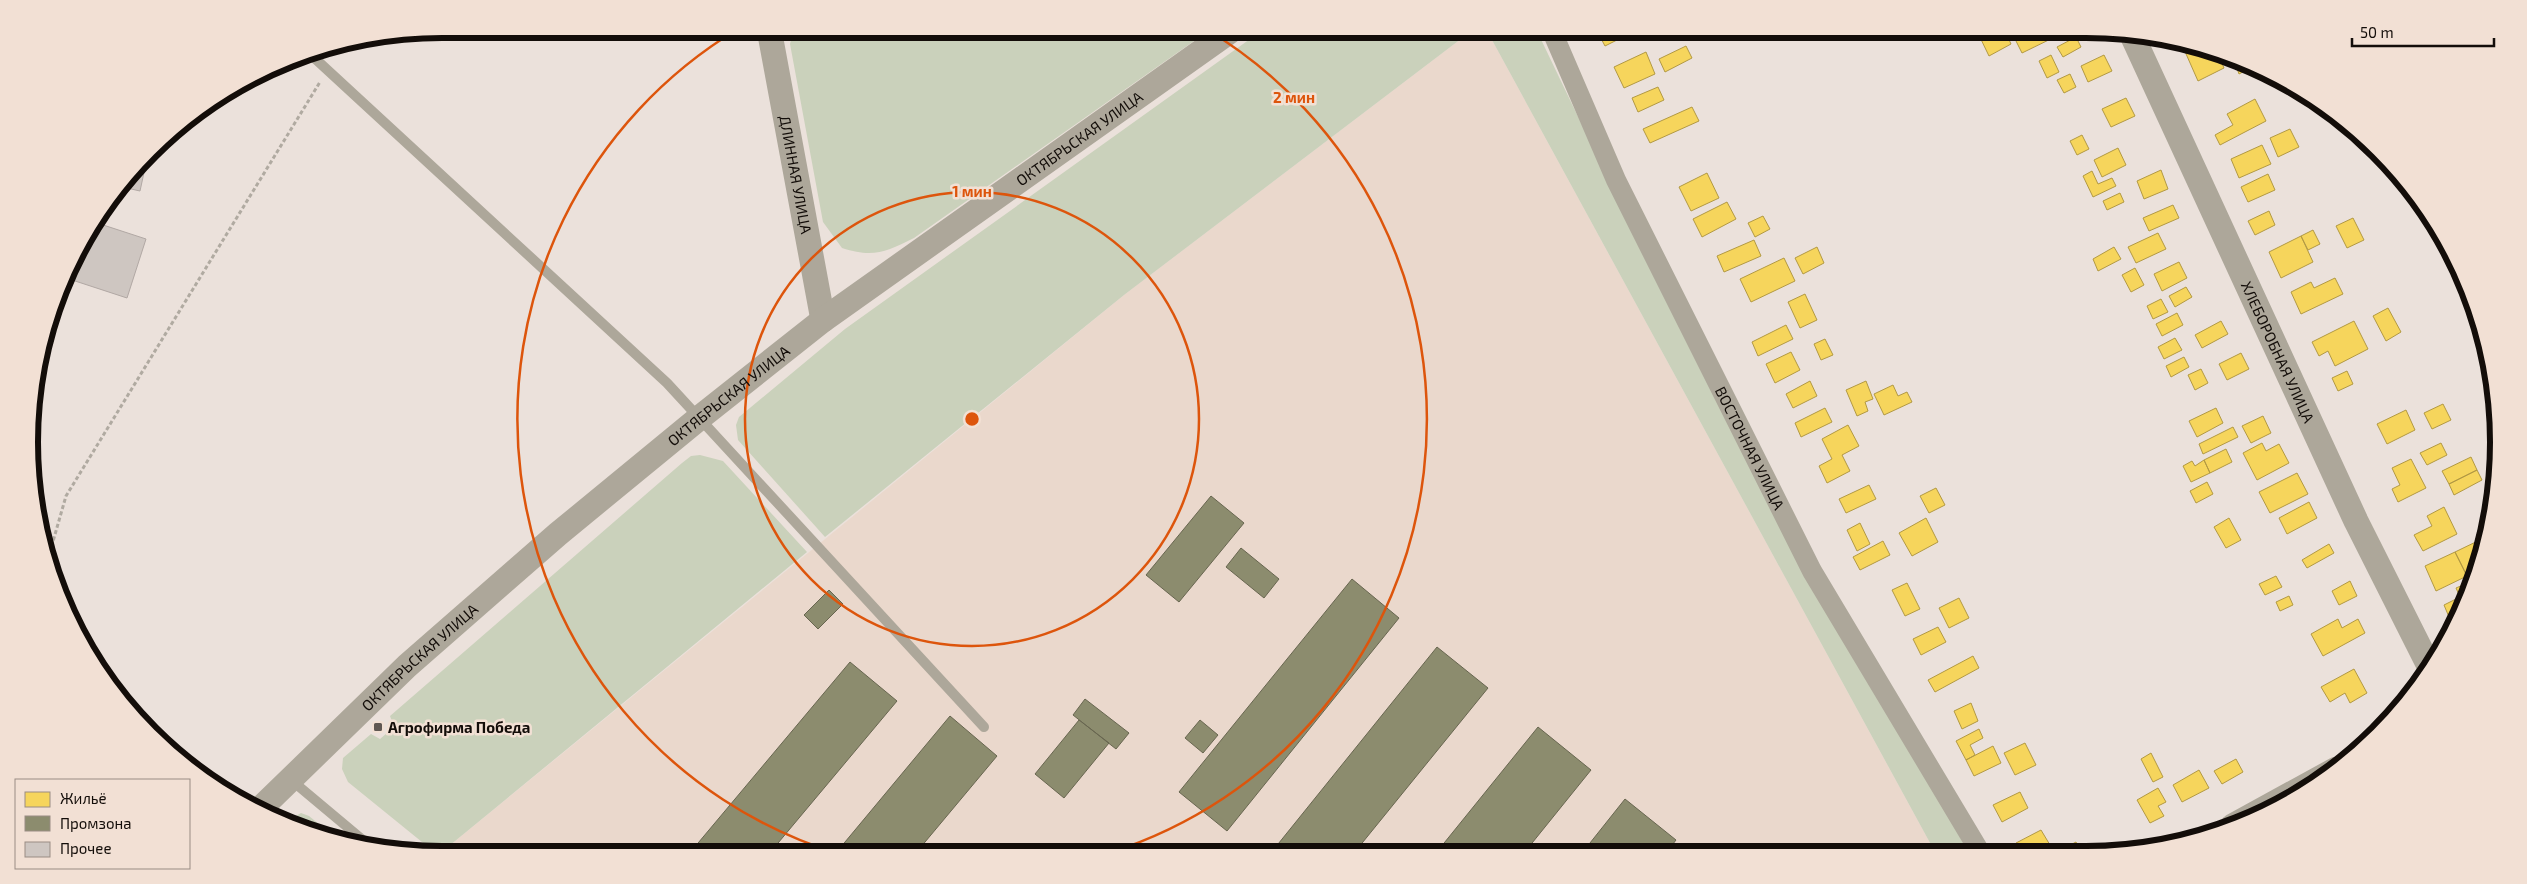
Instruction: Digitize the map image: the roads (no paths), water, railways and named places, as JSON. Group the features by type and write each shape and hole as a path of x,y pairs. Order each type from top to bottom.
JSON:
{"street":[{"name":"ДЛИННАЯ УЛИЦА","path":"771,38 823,320"},
{"name":"ОКТЯБРЬСКАЯ УЛИЦА","path":"264,805 289,778 407,666 558,534 698,419 823,320 1219,38"},
{"name":"ВОСТОЧНАЯ УЛИЦА","path":"1555,38 1616,180 1812,571 1976,846"},
{"name":"ХЛЕБОРОБНАЯ УЛИЦА","path":"2135,41 2356,521 2426,659"}],"lane":[{"path":"315,58 667,383 698,419 984,727"},
{"path":"289,778 361,839"}],"place":[{"name":"Агрофирма Победа","path":"378,727"}]}
